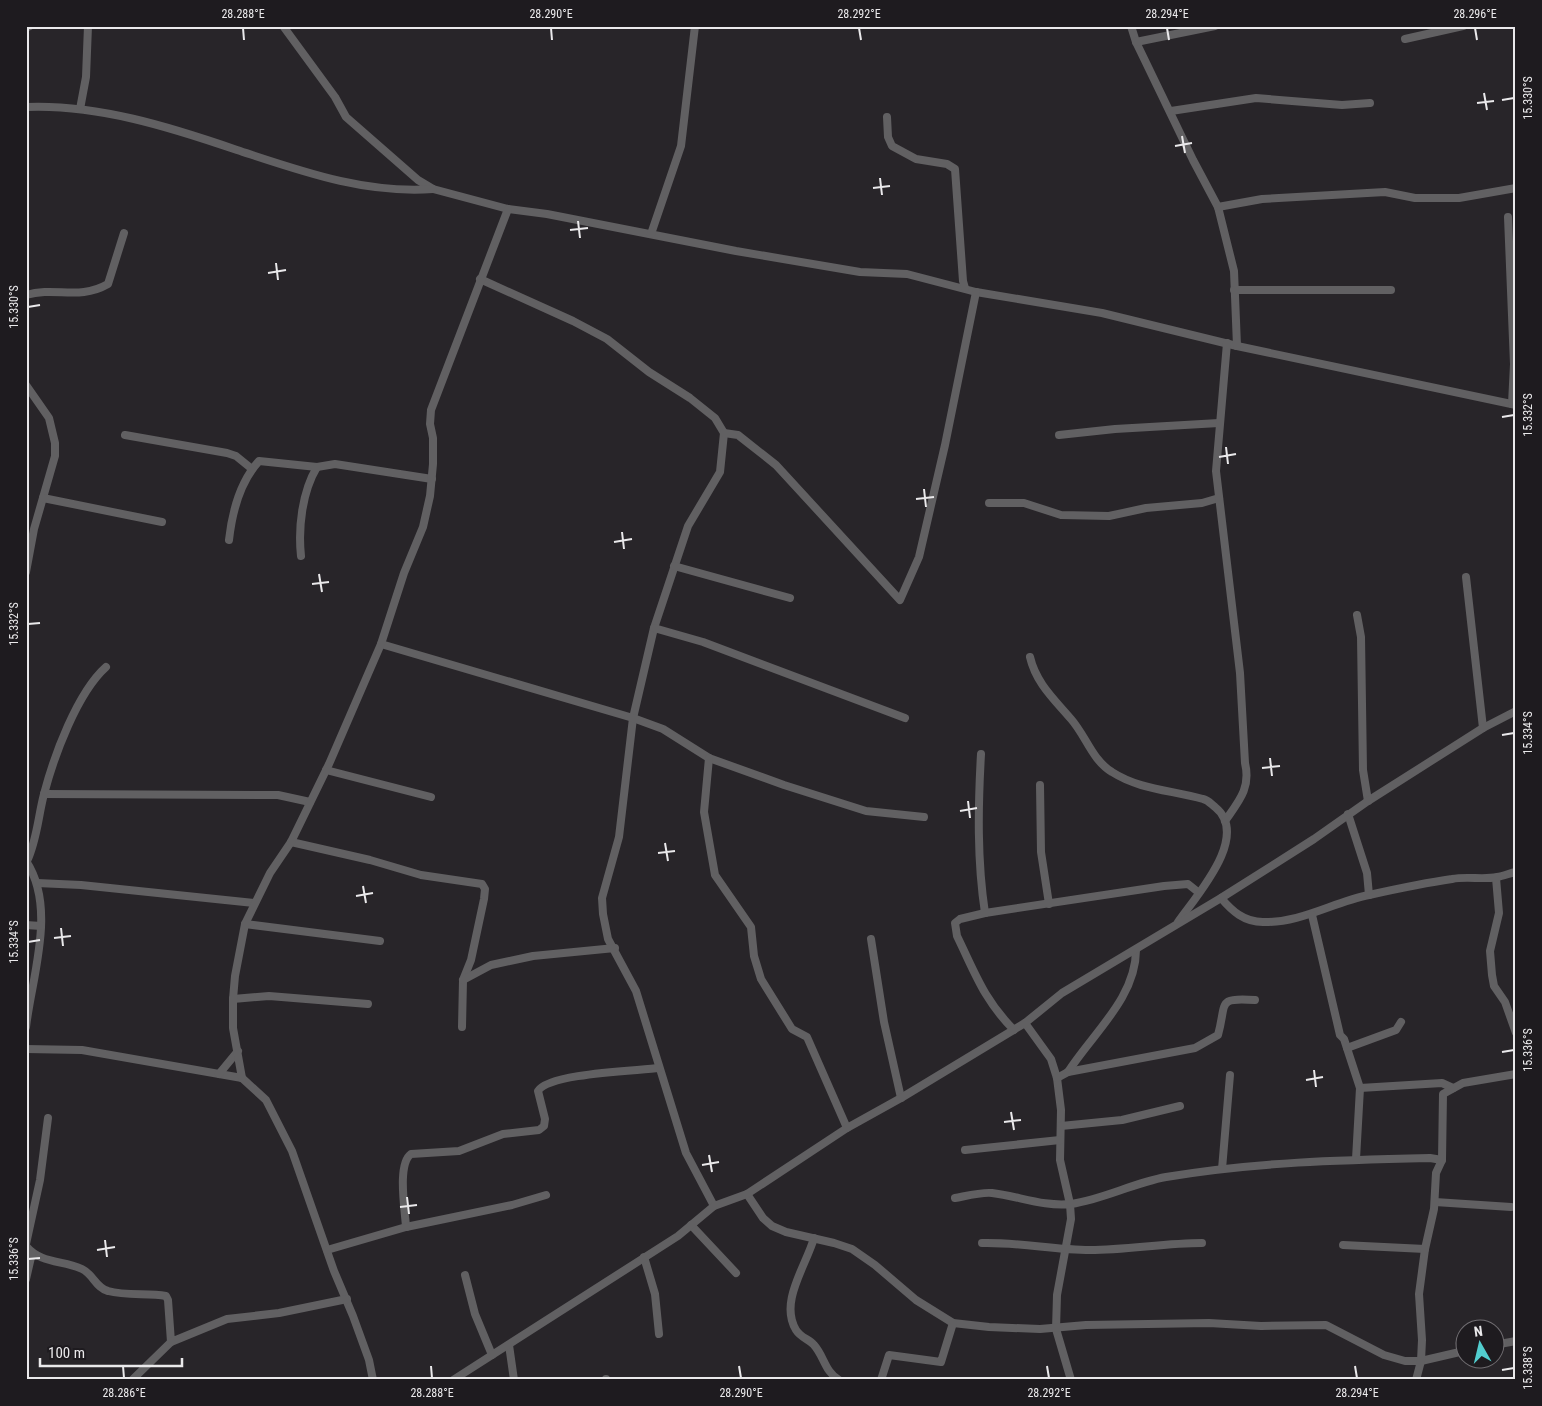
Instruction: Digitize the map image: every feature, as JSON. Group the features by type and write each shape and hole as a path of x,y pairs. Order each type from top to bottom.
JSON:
{"street":[{"path":"26,28 30,26"},
{"path":"80,109 86,77 88,26"},
{"path":"283,26 335,97 346,117 418,180 433,189 508,208 548,214 736,252 860,272 907,274 976,292 1102,313 1237,346 1514,404 1508,217"},
{"path":"651,234 681,146 695,26"},
{"path":"1131,26 1136,42 1218,207 1234,272 1237,346"},
{"path":"1136,42 1215,26"},
{"path":"1405,39 1463,26"},
{"path":"1171,111 1256,98 1342,105 1370,103"},
{"path":"26,107 56,106 80,109 151,123 326,180 367,187 416,190 433,189"},
{"path":"887,116 888,137 892,146 916,159 947,164 955,169 965,288"},
{"path":"1218,207 1262,199 1385,192 1415,198 1459,198 1516,188"},
{"path":"242,1078 233,1028 233,999 234,976 245,924 270,874 291,842 326,770 381,644 404,573 423,527 432,478 433,438 430,424 431,410 508,208"},
{"path":"26,295 50,291 84,294 108,284 124,233"},
{"path":"480,279 574,321 607,339 649,372 690,398 715,418 724,433 720,472 688,526 654,628 633,718 619,837 602,898 608,939 615,948 636,991 686,1153 714,1206"},
{"path":"1234,290 1391,290"},
{"path":"724,433 738,435 776,465 900,600 921,548 963,362 976,292"},
{"path":"1225,821 1242,798 1248,776 1245,763 1240,673 1216,471 1228,343"},
{"path":"26,386 48,418 55,443 55,456 34,529 26,572"},
{"path":"1059,435 1115,429 1219,424"},
{"path":"125,435 227,453 236,456 252,469"},
{"path":"229,540 239,494 252,469 259,461 317,467 335,464 432,478"},
{"path":"301,556 302,515 311,477 317,467"},
{"path":"43,498 162,522"},
{"path":"989,503 1024,503 1061,515 1109,516 1146,508 1202,503 1219,498"},
{"path":"674,566 790,598"},
{"path":"1466,577 1483,728"},
{"path":"1357,615 1362,637 1363,770 1368,801"},
{"path":"654,628 704,642 905,718"},
{"path":"381,644 633,718 663,730 709,758 784,785 866,811 924,817"},
{"path":"1030,657 1039,683 1076,725 1096,758 1110,771 1124,780 1147,788 1205,799 1220,812 1225,821 1228,834 1226,846 1218,865 1175,926"},
{"path":"26,1027 35,983 41,926 37,883 27,861 35,845 44,794 66,733 95,676 106,667"},
{"path":"453,1380 678,1236 714,1206 747,1194 847,1128 902,1098 1014,1030 1062,993 1221,898 1483,728 1516,711"},
{"path":"981,754 978,796 979,874 985,913"},
{"path":"709,758 704,812 715,874 751,927 754,956 761,979 792,1029 807,1037 847,1128"},
{"path":"326,770 431,797"},
{"path":"1040,785 1041,842 1049,904"},
{"path":"44,794 278,795 310,802"},
{"path":"1348,814 1367,873 1369,895"},
{"path":"291,842 370,860 421,875 482,884 485,889 484,899 471,960 463,980 462,1027"},
{"path":"1221,898 1233,912 1245,918 1260,922 1277,922 1312,915 1369,895 1469,876 1496,878 1516,872"},
{"path":"1496,878 1499,913 1490,951 1492,975 1494,986 1505,1002 1516,1033"},
{"path":"37,883 81,885 254,903"},
{"path":"1014,1030 984,996 954,928 955,923 960,919 985,913 1180,884 1188,884 1198,892"},
{"path":"1312,915 1340,1035 1347,1048 1360,1088 1356,1159"},
{"path":"245,924 380,941"},
{"path":"26,925 41,926"},
{"path":"872,939 884,1022 902,1098"},
{"path":"463,980 491,965 533,956 615,948"},
{"path":"1068,1072 1121,1000 1136,964 1136,950"},
{"path":"233,999 269,996 368,1004"},
{"path":"1057,1078 1068,1072 1194,1048 1218,1035 1223,1009 1227,1001 1233,998 1255,1000"},
{"path":"1347,1048 1396,1030 1401,1022"},
{"path":"1025,1023 1051,1059 1057,1078 1060,1160 1070,1204 1066,1250 1055,1310 1056,1328 1070,1380"},
{"path":"26,1049 82,1050 242,1078 266,1100 292,1151 326,1250 347,1299 369,1360 372,1380"},
{"path":"219,1074 238,1051"},
{"path":"406,1227 403,1168 407,1157 411,1154 459,1151 503,1134 539,1130 544,1126 545,1119 538,1091 546,1084 585,1073 659,1068"},
{"path":"1416,1380 1421,1361 1422,1340 1419,1294 1425,1249 1435,1202 1436,1173 1442,1160 1443,1094 1463,1083 1516,1074"},
{"path":"1222,1169 1230,1075"},
{"path":"1360,1088 1442,1083 1453,1088"},
{"path":"1060,1126 1122,1120 1180,1106"},
{"path":"26,1279 28,1248 40,1180 48,1118"},
{"path":"965,1150 1060,1140"},
{"path":"954,1198 990,1193 1047,1204 1070,1204 1120,1192 1145,1182 1222,1169 1330,1159 1430,1158 1442,1160"},
{"path":"326,1250 406,1227 512,1205 546,1194"},
{"path":"747,1194 772,1226 786,1232 852,1249 875,1265 916,1300 953,1323 989,1328 1056,1328 1086,1325 1209,1322 1261,1326 1326,1325 1384,1355 1405,1362 1421,1361 1454,1353"},
{"path":"1435,1202 1511,1207"},
{"path":"691,1225 736,1273"},
{"path":"814,1238 793,1296 790,1319 798,1333 814,1345 832,1376 838,1380"},
{"path":"982,1243 1011,1242 1066,1250 1202,1244"},
{"path":"1343,1245 1425,1249"},
{"path":"28,1248 49,1261 82,1269 108,1291 166,1296 168,1300 171,1342"},
{"path":"644,1257 656,1300 659,1334"},
{"path":"465,1276 475,1314 492,1355"},
{"path":"132,1380 171,1342 227,1319 279,1313 347,1299"},
{"path":"881,1380 889,1355 941,1362 953,1323"},
{"path":"509,1345 514,1380"}]}
